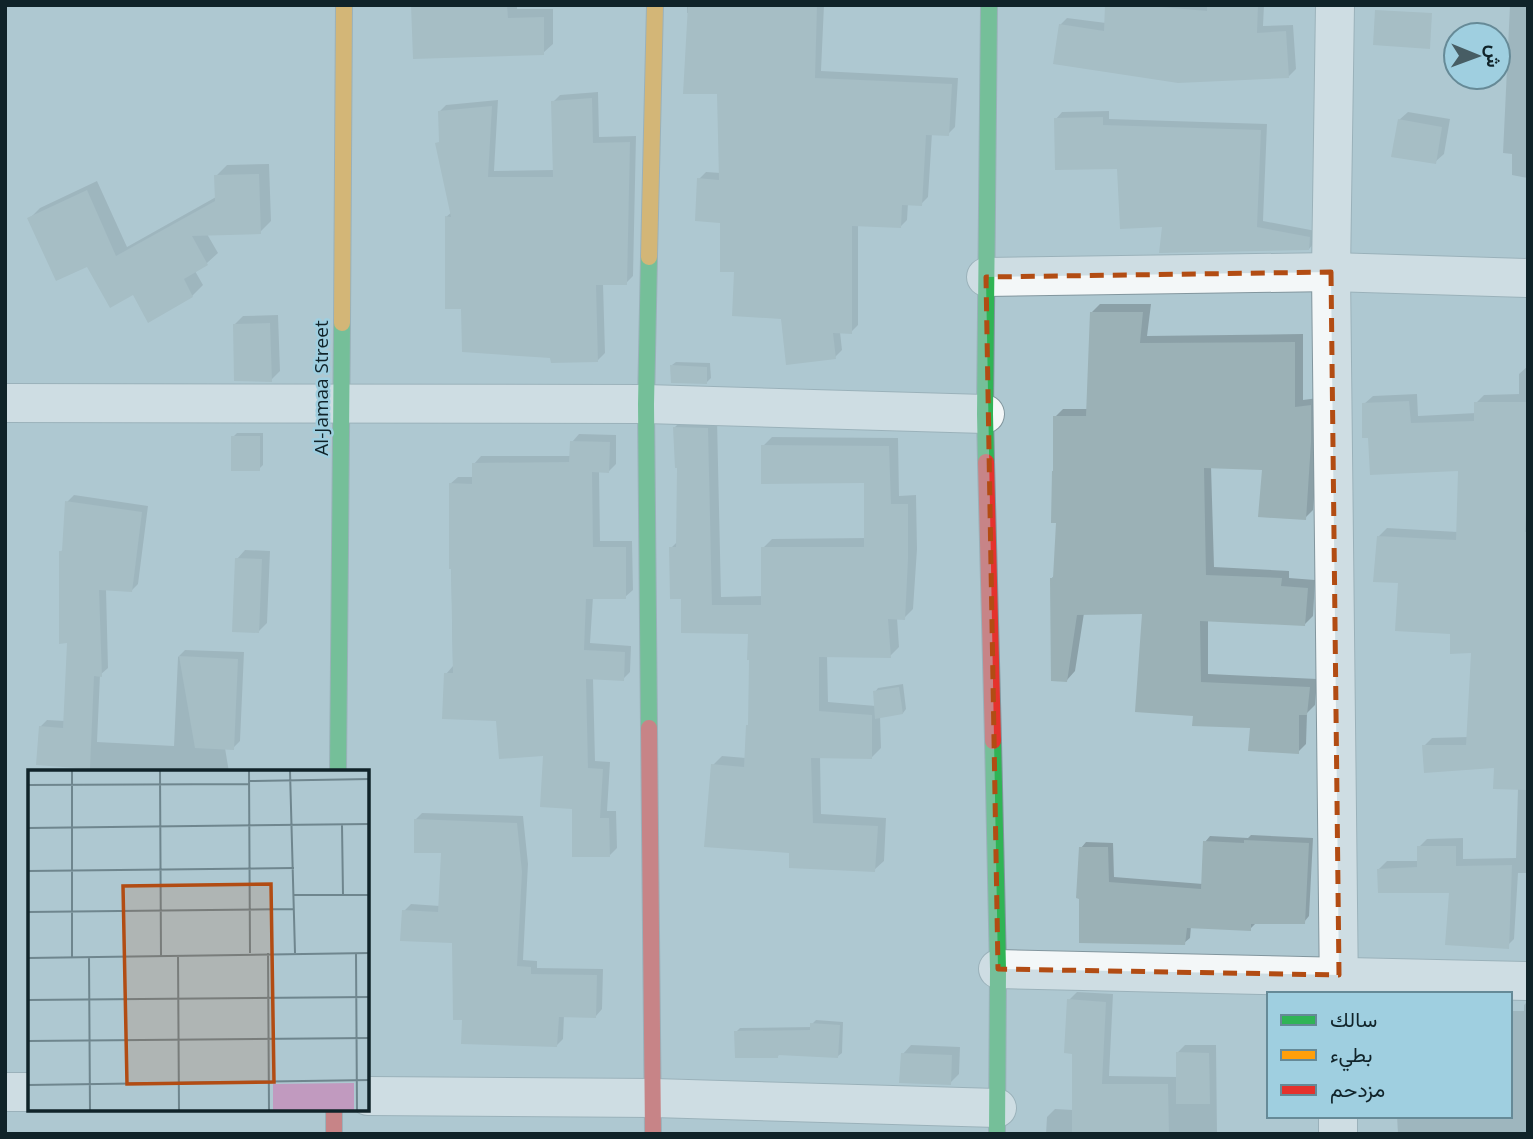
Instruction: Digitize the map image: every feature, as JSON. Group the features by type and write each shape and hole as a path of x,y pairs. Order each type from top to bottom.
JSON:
{"street":[{"name":"Al-Jamaa Street","path":"338,770 344,5"},
{"path":"654,1116 646,404 655,5"},
{"path":"369,1096 654,1116 997,1121 998,969 985,414 989,5"},
{"path":"1335,5 1331,272 1339,985"},
{"path":"986,277 1331,272 1528,278"},
{"path":"5,403 646,404 985,414"},
{"path":"998,969 1339,985 1528,981"},
{"path":"5,1092 28,1092"},
{"path":"334,1111 334,1134"}],"highlighted area":[{"path":"1331,272 1339,975 998,969 986,277"}],"building":[{"path":"411,5 507,5 508,18 544,17 544,55 413,59"},
{"path":"688,5 817,5 815,78 952,84 949,136 926,135 922,206 902,205 901,228 852,226 852,334 833,333 836,359 786,365 781,319 732,316 734,272 720,272 720,223 695,221 697,178 719,180 717,94 683,94"},
{"path":"1105,5 1207,11 1207,5 1258,5 1257,33 1286,31 1289,78 1178,83 1053,64 1059,24 1104,31"},
{"path":"1375,10 1432,13 1430,49 1373,45"},
{"path":"592,98 593,143 630,142 627,285 596,285 598,362 551,363 550,358 462,352 461,309 445,309 445,216 451,217 435,143 439,142 438,111 492,106 488,177 553,177 551,101"},
{"path":"1103,117 1103,125 1261,130 1257,227 1310,237 1309,250 1159,253 1162,227 1120,229 1117,169 1055,170 1054,118"},
{"path":"1398,119 1442,127 1436,164 1391,157"},
{"path":"259,174 261,234 192,236 208,265 184,279 193,297 148,323 133,295 110,308 87,267 56,281 27,218 87,190 116,256 215,201 214,175"},
{"path":"1090,312 1143,312 1140,343 1295,342 1295,407 1311,405 1306,520 1258,517 1262,470 1204,468 1206,575 1282,578 1281,586 1308,588 1305,626 1200,621 1201,682 1310,687 1307,715 1299,715 1299,754 1248,751 1250,728 1192,726 1193,716 1135,712 1142,614 1077,615 1067,682 1051,681 1050,578 1053,578 1056,523 1051,523 1053,416 1086,416"},
{"path":"270,323 272,382 234,381 233,324"},
{"path":"670,365 707,367 707,384 671,383"},
{"path":"1409,401 1411,423 1474,421 1474,402 1528,402 1525,532 1528,532 1528,790 1493,789 1494,768 1424,773 1422,745 1466,745 1471,653 1450,654 1450,634 1395,631 1398,583 1373,582 1377,536 1456,540 1458,471 1370,475 1368,438 1362,438 1362,403"},
{"path":"673,427 708,428 712,605 761,605 761,547 864,547 864,483 761,484 761,445 889,446 891,504 908,504 905,620 888,619 891,658 819,657 819,711 872,715 872,759 811,758 813,823 878,826 875,872 789,868 789,853 704,847 711,764 744,767 748,725 748,634 681,633 681,599 670,599 669,547 676,547 677,468"},
{"path":"231,436 260,436 260,471 231,471"},
{"path":"570,441 610,442 609,473 592,472 593,547 626,547 626,599 586,599 584,650 625,652 624,681 586,679 588,768 603,769 600,818 609,818 610,857 572,857 572,809 540,807 543,756 499,759 496,721 442,719 444,673 453,673 449,483 472,484 472,463 569,462"},
{"path":"65,501 142,512 132,592 99,590 102,677 94,676 90,769 36,765 39,726 63,728 67,643 59,644 59,551 62,551"},
{"path":"235,558 262,559 259,633 232,632"},
{"path":"179,656 238,659 234,750 195,748"},
{"path":"899,687 903,714 875,719 873,691"},
{"path":"414,819 517,823 522,872 517,966 531,967 531,974 597,975 596,1018 559,1017 557,1047 461,1044 462,1020 453,1020 452,943 400,941 402,910 438,912 441,853 414,853"},
{"path":"1244,840 1309,843 1305,924 1251,924 1251,931 1187,928 1185,945 1079,943 1079,899 1076,898 1079,847 1108,847 1109,882 1201,889 1203,841 1244,843"},
{"path":"1417,846 1456,846 1456,866 1512,865 1509,949 1445,945 1449,893 1378,893 1377,869 1417,867"},
{"path":"1067,999 1106,1002 1102,1084 1168,1084 1169,1134 1072,1134 1072,1054 1064,1053"},
{"path":"810,1023 840,1025 838,1058 778,1055 778,1058 735,1058 734,1031 810,1030"},
{"path":"1176,1052 1209,1053 1210,1104 1176,1104"},
{"path":"901,1053 952,1055 951,1085 899,1083"}],"traffic: fast":[{"path":"986,462 989,5"},
{"path":"649,257 646,404 649,728"},
{"path":"338,770 342,323"},
{"path":"993,741 998,969 997,1134"}],"traffic: slow":[{"path":"342,323 344,5"},
{"path":"649,257 655,5"}],"traffic: jam":[{"path":"986,462 993,741"},
{"path":"649,728 653,1134"},
{"path":"334,1111 334,1134"}]}
